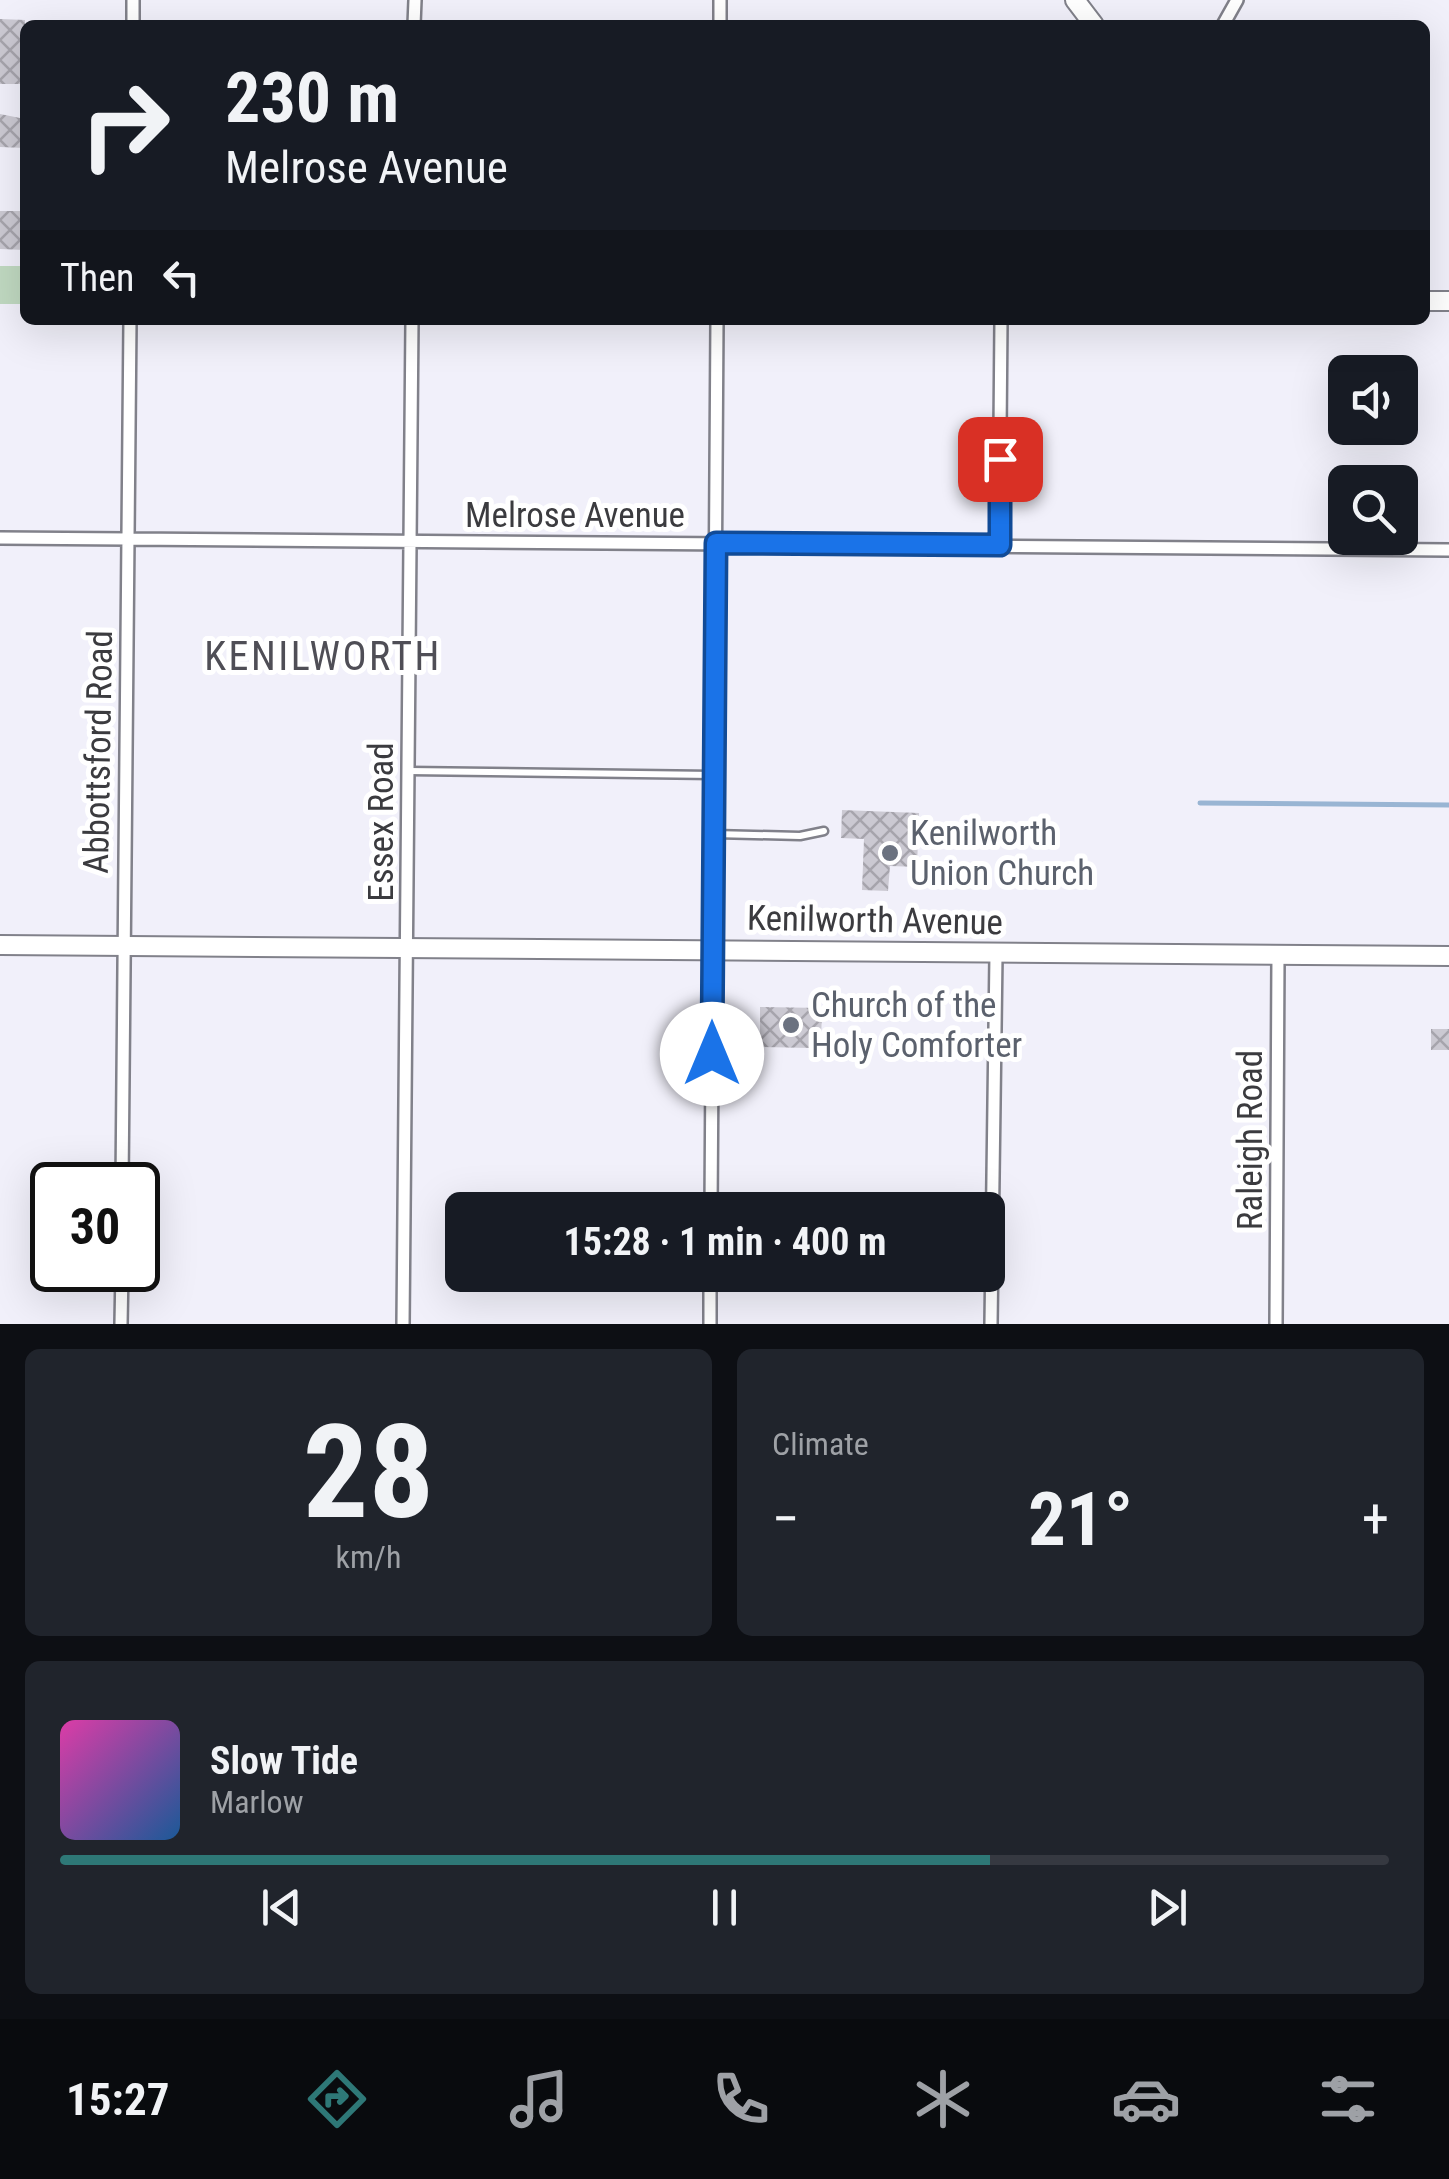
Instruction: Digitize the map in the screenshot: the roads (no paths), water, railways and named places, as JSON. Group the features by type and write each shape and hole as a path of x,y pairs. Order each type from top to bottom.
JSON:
{"street":[{"path":"1074,0 1090,20"},
{"name":"Abbottsford Road","path":"122,1162 130,325"},
{"name":"Essex Road","path":"403,1324 412,325"},
{"path":"711,1192 718,325"},
{"path":"1000,545 1001,325"},
{"name":"Melrose Avenue","path":"0,538 1449,550"},
{"name":"Kenilworth Avenue","path":"0,945 1449,956"},
{"path":"991,1324 996,955"},
{"name":"Raleigh Road","path":"1276,1324 1278,956"},
{"path":"121,1324 122,1292"},
{"path":"710,1292 710,1324"}],"lane":[{"path":"409,771 714,775"},
{"path":"714,834 800,836 824,832"}],"waterway":[{"path":"1200,803 1449,805"}],"place":[{"name":"Kenilworth Union Church","path":"890,853"},
{"name":"Church of the Holy Comforter","path":"791,1025"}],"district":[{"name":"KENILWORTH","path":"323,656"}]}
